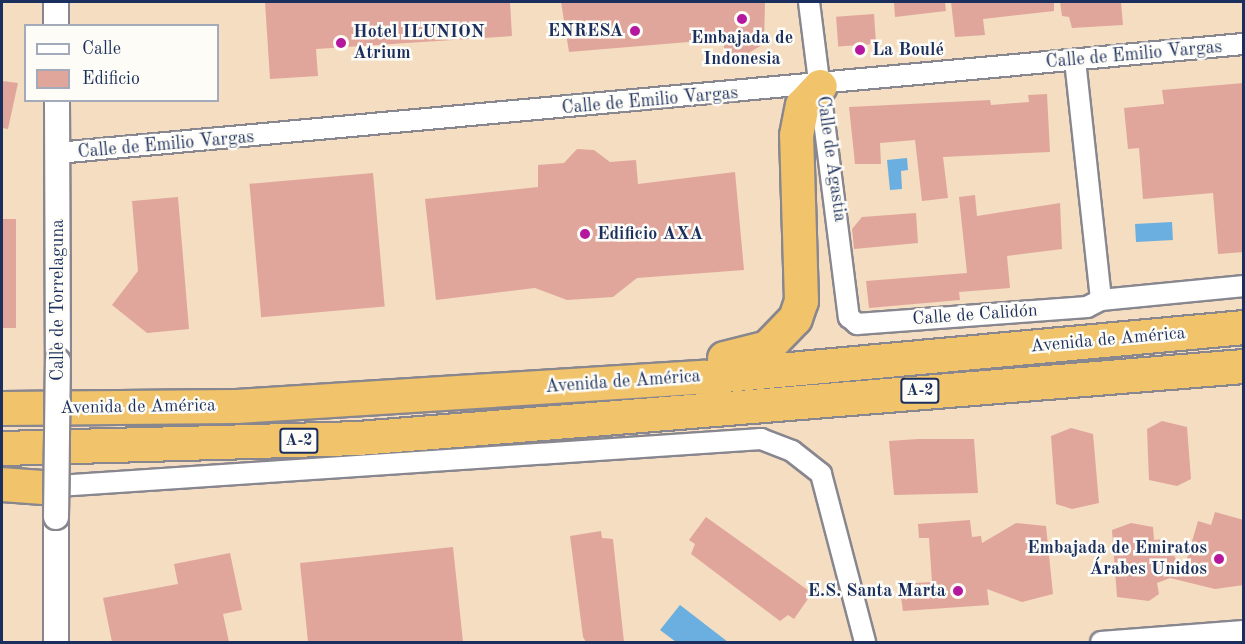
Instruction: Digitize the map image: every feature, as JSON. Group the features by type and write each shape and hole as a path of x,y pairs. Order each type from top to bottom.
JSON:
{"highway":[{"path":"582,384 631,366 741,356 783,335 801,301 796,135 802,105 820,86"},
{"name":"Avenida de América","path":"2,408 236,406 582,384 1244,327"},
{"name":"Avenida de América","path":"2,448 358,438 1244,366"},
{"path":"2,485 43,487"}],"street":[{"path":"56,2 56,24"},
{"name":"Calle de Agastia","path":"809,2 849,317"},
{"name":"Calle de Emilio Vargas","path":"57,153 820,86 1244,44"},
{"path":"1075,60 1101,300"},
{"name":"Calle de Torrelaguna","path":"56,642 57,102"},
{"name":"Calle de Calidón","path":"849,317 857,324 924,320 1087,307 1101,300 1244,286"},
{"path":"43,487 761,439 792,451 821,474 867,638"},
{"path":"1101,642 1244,631"}],"water":[{"path":"907,158 908,170 901,171 902,189 890,190 887,160"},
{"path":"1172,222 1173,240 1136,242 1135,224"},
{"path":"680,605 728,642 676,642 660,630"}],"building":[{"name":"Hotel ILUNION Atrium","path":"265,2 510,2 512,36 316,49 318,76 270,79"},
{"name":"ENRESA","path":"561,2 765,2 764,44 724,67 724,39 569,52"},
{"path":"894,2 945,2 946,11 895,17"},
{"path":"951,2 1054,2 1054,11 983,19 985,35 955,37"},
{"path":"1060,2 1121,2 1123,25 1072,28 1069,17 1062,16"},
{"path":"874,14 876,44 838,47 836,17"},
{"path":"2,81 18,83 8,129 2,128"},
{"path":"1244,83 1244,252 1218,254 1213,193 1143,199 1139,148 1128,149 1124,108 1164,104 1162,90"},
{"path":"1047,94 1050,152 943,157 948,198 922,201 915,140 880,143 881,164 855,164 849,107 990,100 991,105 1029,102 1028,95"},
{"name":"Edificio AXA","path":"577,149 594,150 610,162 636,160 638,184 735,172 744,270 637,278 613,297 567,300 535,288 436,300 425,199 538,187 538,165 564,163"},
{"path":"373,173 385,306 261,317 249,184"},
{"path":"975,195 977,216 1060,203 1062,249 1007,256 1010,288 959,292 960,300 869,308 866,281 967,273 959,197"},
{"path":"178,197 189,329 147,333 112,305 138,271 132,201"},
{"path":"916,213 918,243 854,249 852,229 862,217"},
{"path":"2,219 16,219 16,328 2,328"},
{"path":"1162,421 1187,427 1191,479 1177,486 1149,480 1147,429"},
{"path":"1071,428 1093,434 1099,503 1072,509 1056,504 1051,436"},
{"path":"974,439 978,493 894,495 889,441"},
{"path":"1215,512 1244,520 1244,585 1215,589 1170,578 1157,583 1159,594 1149,601 1117,597 1112,530 1131,523 1153,527 1154,540 1165,539 1183,572 1198,521 1211,525"},
{"path":"706,517 812,593 794,619 788,615 780,621 691,554 695,544 689,540"},
{"path":"970,520 972,537 981,536 982,543 1016,523 1046,526 1053,594 1022,602 987,589 989,605 903,611 899,584 932,582 929,538 919,538 918,524"},
{"path":"601,531 602,538 613,539 624,642 586,642 583,637 570,536"},
{"path":"453,547 463,642 308,642 300,563"},
{"path":"230,553 242,610 223,614 229,642 112,642 103,598 178,584 174,564"}],"place":[{"name":"Embajada de Indonesia","path":"742,19"},
{"name":"ENRESA","path":"635,31"},
{"name":"Hotel ILUNION Atrium","path":"341,43"},
{"name":"La Boulé","path":"860,50"},
{"name":"Edificio AXA","path":"585,234"},
{"name":"Embajada de Emiratos Árabes Unidos","path":"1219,559"},
{"name":"E.S. Santa Marta","path":"958,591"}]}
